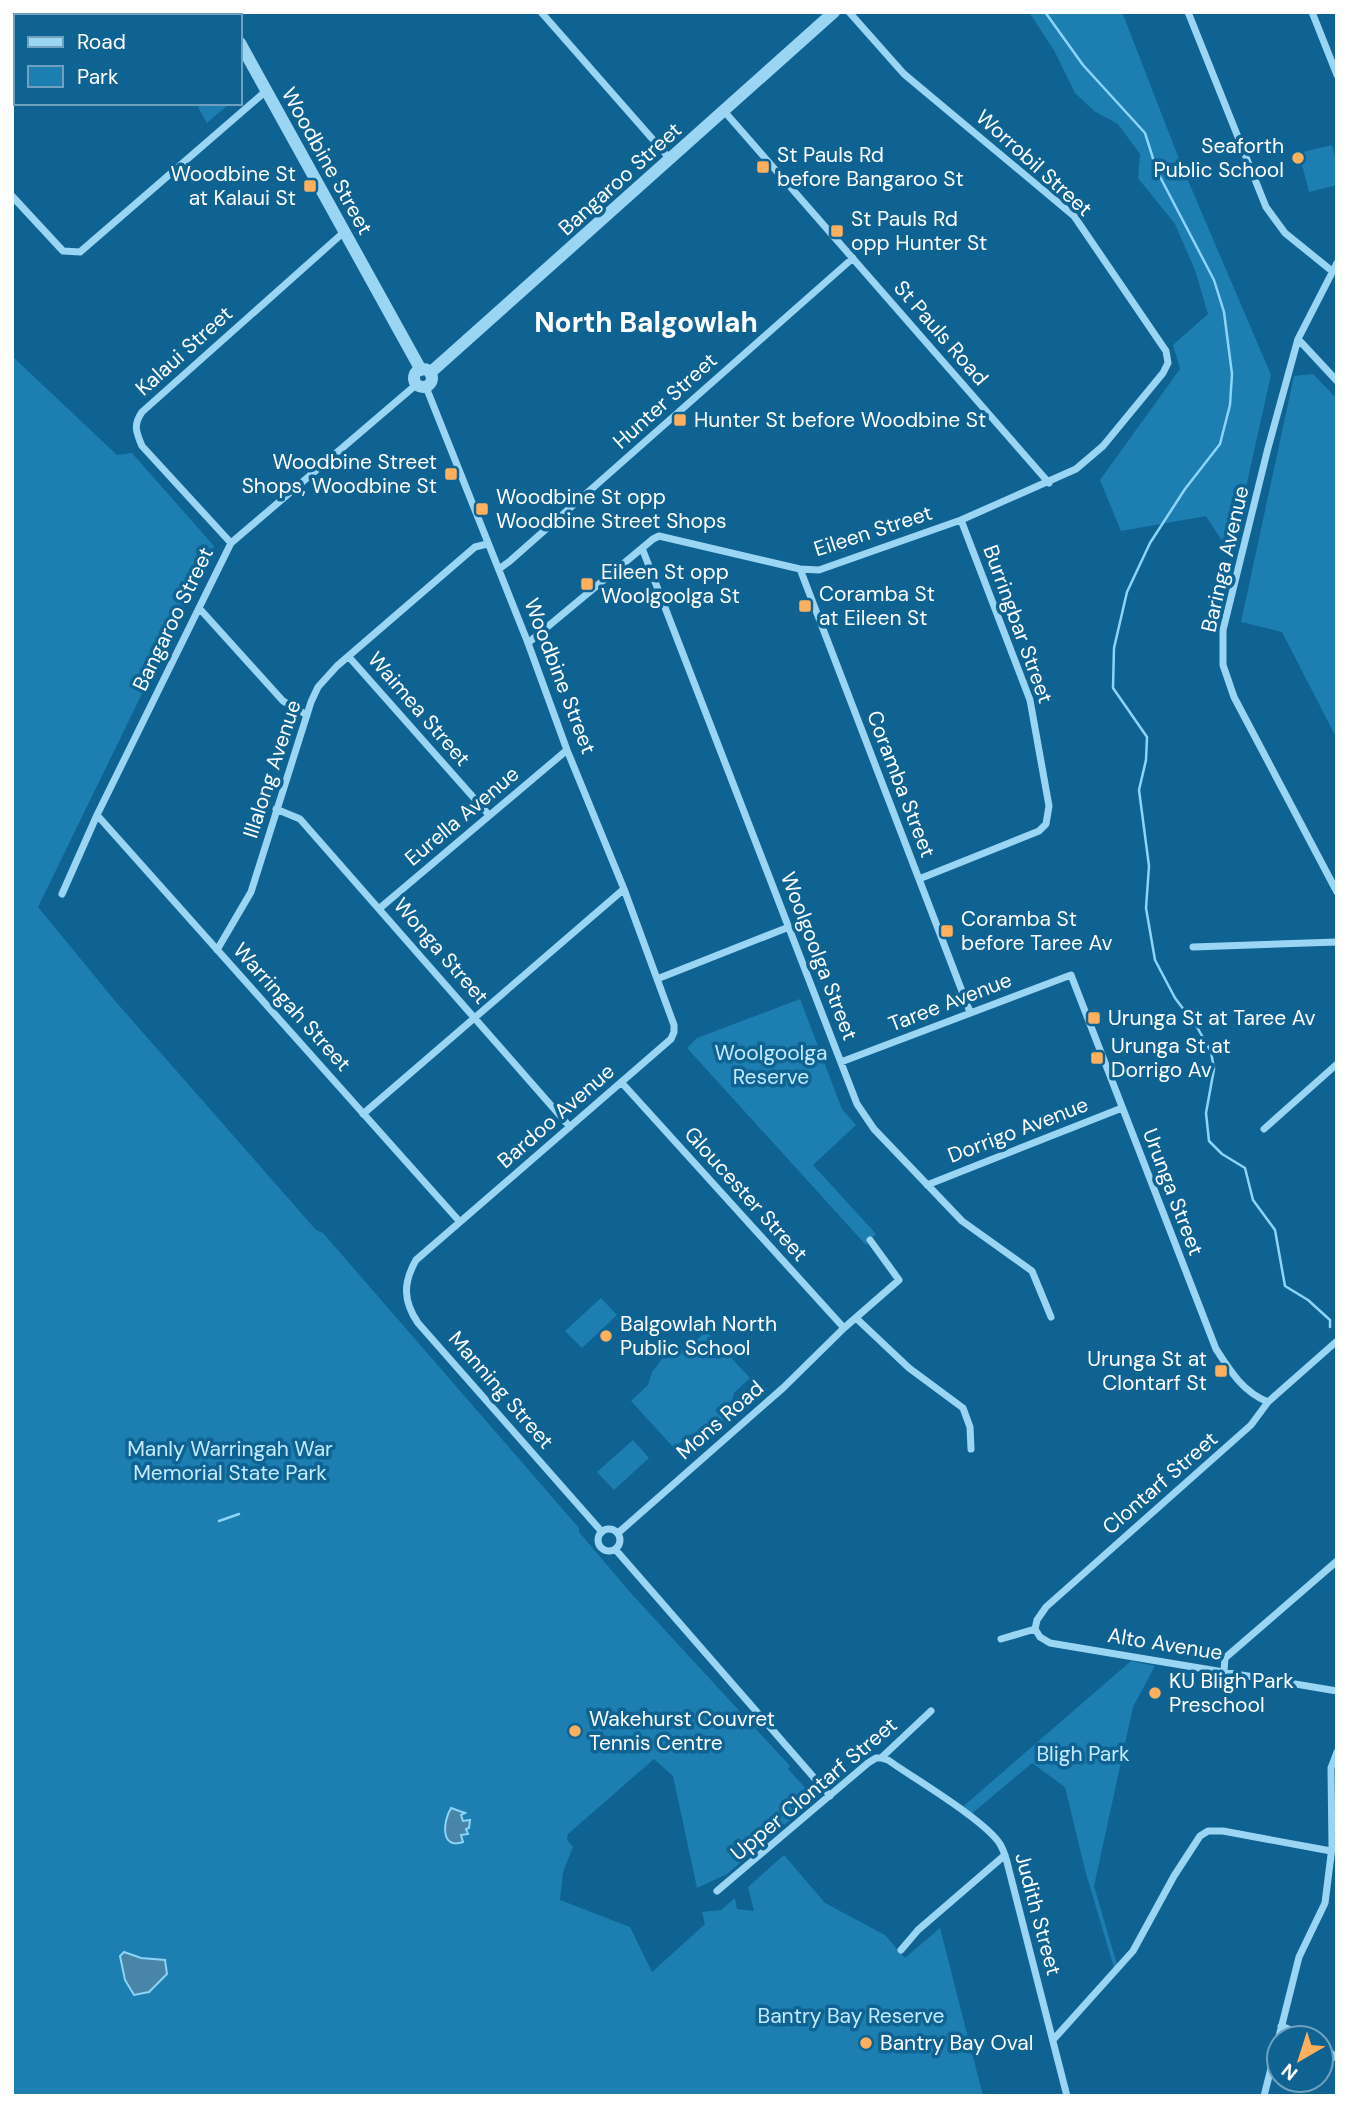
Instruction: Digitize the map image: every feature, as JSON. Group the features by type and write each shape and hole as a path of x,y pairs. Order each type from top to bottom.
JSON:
{"street":[{"path":"541,12 670,159"},
{"name":"Bangaroo Street","path":"425,371 670,159 834,12"},
{"path":"840,12 848,12"},
{"name":"Worrobil Street","path":"848,12 904,74 1074,216 1166,351 1168,363"},
{"path":"1188,12 1266,207 1285,233 1332,271"},
{"path":"1312,12 1337,75"},
{"name":"Woodbine Street","path":"242,47 344,232 425,371"},
{"path":"12,196 64,251 80,252 266,91"},
{"name":"St Pauls Road","path":"724,111 1049,483"},
{"name":"Kalaui Street","path":"231,543 142,446 135,431 136,420 344,232"},
{"name":"Hunter Street","path":"499,569 853,258"},
{"name":"Baringa Avenue","path":"1337,263 1298,339 1223,630 1223,665 1234,697 1337,892"},
{"path":"1298,339 1337,381"},
{"name":"Eileen Street","path":"528,643 653,538 666,536 800,569 819,570 961,520 1049,483 1076,469 1102,446 1163,373 1168,363"},
{"path":"421,385 416,375 425,371"},
{"name":"Bangaroo Street","path":"62,894 97,815 231,543 421,385"},
{"name":"Woodbine Street","path":"421,385 499,569 657,979"},
{"name":"Burringbar Street","path":"919,879 1039,831 1045,824 1049,806 1030,700 961,520"},
{"name":"Illalong Avenue","path":"217,950 251,892 306,715 323,681 475,547 487,544"},
{"name":"Woolgoolga Street","path":"642,548 857,1104 869,1121 962,1222 1032,1271 1051,1317"},
{"name":"Coramba Street","path":"800,569 970,1012"},
{"path":"200,608 283,701 306,715"},
{"name":"Waimea Street","path":"349,657 489,816"},
{"name":"Eurella Avenue","path":"380,908 567,750"},
{"name":"Wonga Street","path":"276,809 300,819 570,1127"},
{"name":"Warringah Street","path":"97,815 460,1222"},
{"path":"363,1114 624,889"},
{"path":"657,979 789,927"},
{"path":"1193,947 1337,942"},
{"name":"Taree Avenue","path":"841,1062 1071,975"},
{"name":"Urunga Street","path":"1071,975 1216,1349 1228,1369 1250,1394 1268,1402"},
{"name":"Bardoo Avenue","path":"416,1261 671,1038 674,1025 657,979"},
{"path":"1264,1129 1337,1064"},
{"name":"Gloucester Street","path":"622,1083 844,1328"},
{"name":"Dorrigo Avenue","path":"927,1185 1122,1108"},
{"name":"Mons Road","path":"618,1533 783,1388 844,1328 899,1280 870,1240"},
{"name":"Manning Street","path":"416,1261 408,1273 405,1289 410,1311 602,1532"},
{"path":"856,1318 909,1368 963,1408 970,1427 971,1448"},
{"name":"Clontarf Street","path":"1035,1629 1037,1620 1046,1607 1251,1425 1268,1402 1337,1341"},
{"path":"609,1529 618,1533 620,1540 615,1549 609,1551 600,1546 598,1540 602,1532 609,1529"},
{"path":"615,1549 830,1796"},
{"path":"1224,1671 1225,1658 1337,1561"},
{"path":"1001,1639 1035,1629"},
{"name":"Alto Avenue","path":"1035,1629 1040,1637 1050,1643 1337,1691"},
{"name":"Upper Clontarf Street","path":"717,1891 868,1763 881,1758 931,1712"},
{"path":"1282,2024 1299,1957 1325,1903 1331,1851 1331,1768 1337,1752"},
{"name":"Judith Street","path":"881,1758 992,1834 1005,1855 1067,2096"},
{"path":"1053,2040 1133,1951 1174,1876 1200,1836 1208,1832 1223,1831 1331,1851"},
{"path":"901,1950 918,1930 1005,1855"}],"green space":[{"path":"1029,12 1122,12 1181,164 1271,375 1231,555 1206,516 1121,531 1100,480 1180,369 1173,345 1208,314 1195,270 1175,224 1138,178 1140,154 1118,124 1094,111 1075,93 1055,52"},
{"path":"200,105 228,105 207,123 198,107"},
{"path":"1332,145 1337,166 1337,185 1309,192 1299,153"},
{"path":"12,356 117,455 132,453 214,546 38,907 116,1002 316,1230 323,1233 579,1528 579,1532 629,1591 790,1766 788,1769 813,1796 797,1814 727,1874 697,1888 673,1776 654,1759 568,1834 567,1840 573,1847 563,1872 560,1900 630,1927 652,1972 705,1924 702,1912 721,1910 735,1898 737,1909 754,1911 748,1887 784,1855 825,1903 885,1935 905,1958 940,1928 983,2096 12,2096"},
{"path":"1313,374 1337,399 1337,739 1282,632 1241,622 1294,376"},
{"name":"Woolgoolga Reserve","path":"800,999 842,1109 856,1125 813,1165 876,1234 866,1245 687,1048 697,1038"},
{"path":"601,1298 617,1315 582,1348 565,1331"},
{"path":"706,1331 750,1378 734,1393 730,1409 721,1423 709,1431 689,1435 674,1448 631,1401 648,1385 652,1372 662,1359 687,1349"},
{"path":"633,1440 649,1458 614,1490 597,1472"},
{"name":"Bligh Park","path":"1131,1661 1155,1666 1133,1707 1094,1886 1118,1968 1115,1971 1085,1870 1065,1787 1032,1763 969,1816 959,1810"}],"shaded area":[{"path":"451,1808 465,1813 461,1815 463,1821 470,1820 469,1828 466,1829 468,1834 461,1835 463,1842 450,1842 445,1833"},
{"path":"124,1952 141,1958 165,1960 167,1974 149,1992 134,1995 125,1980 120,1956"}],"waterway":[{"path":"1045,12 1083,65 1145,133 1157,171 1214,280 1224,312 1232,374 1230,405 1220,444 1185,489 1150,543 1127,592 1114,648 1113,688 1147,737 1146,760 1139,790 1149,866 1146,908 1155,960 1175,998 1197,1027 1211,1052 1214,1069 1206,1113 1209,1141 1222,1154 1245,1168 1253,1200 1275,1230 1285,1286 1308,1300 1330,1320 1330,1327"},
{"path":"219,1521 239,1514"}],"place":[{"name":"Seaforth Public School","path":"1298,158"},
{"name":"St Pauls Rd before Bangaroo St","path":"763,167"},
{"name":"Woodbine St at Kalaui St","path":"310,186"},
{"name":"St Pauls Rd opp Hunter St","path":"837,231"},
{"name":"Hunter St before Woodbine St","path":"680,420"},
{"name":"Woodbine Street Shops, Woodbine St","path":"451,474"},
{"name":"Woodbine St opp Woodbine Street Shops","path":"482,509"},
{"name":"Eileen St opp Woolgoolga St","path":"587,584"},
{"name":"Coramba St at Eileen St","path":"805,606"},
{"name":"Coramba St before Taree Av","path":"947,931"},
{"name":"Urunga St at Taree Av","path":"1094,1018"},
{"name":"Urunga St at Dorrigo Av","path":"1097,1058"},
{"name":"Balgowlah North Public School","path":"606,1336"},
{"name":"Urunga St at Clontarf St","path":"1221,1371"},
{"name":"KU Bligh Park Preschool","path":"1155,1693"},
{"name":"Wakehurst Couvret Tennis Centre","path":"575,1731"},
{"name":"Bantry Bay Oval","path":"866,2043"}],"district":[{"name":"North Balgowlah","path":"646,322"}],"park label":[{"name":"Manly Warringah War Memorial State Park","path":"230,1461"},
{"name":"Bantry Bay Reserve","path":"851,2016"}]}
